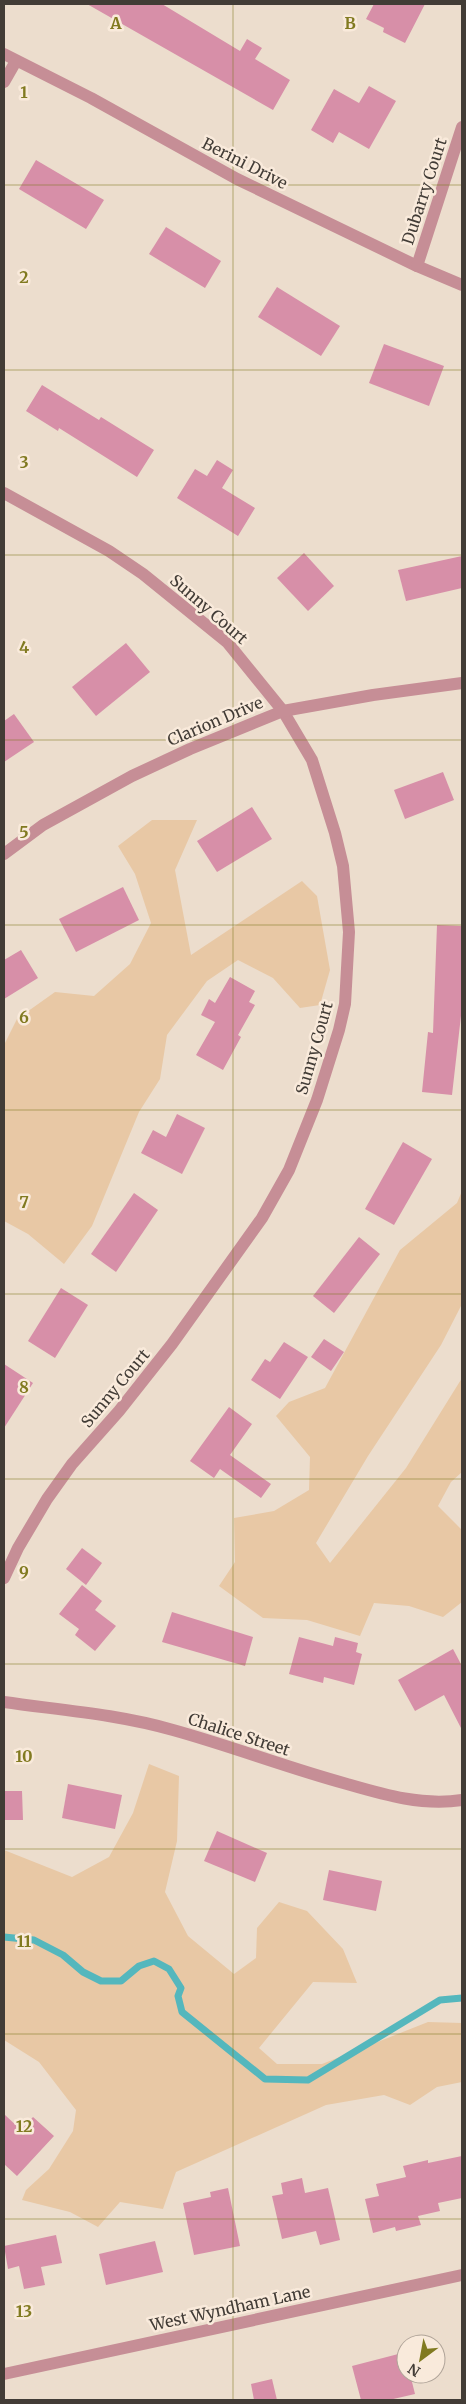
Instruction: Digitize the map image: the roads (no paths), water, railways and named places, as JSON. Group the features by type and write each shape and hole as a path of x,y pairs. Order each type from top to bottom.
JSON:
{"street":[{"name":"Berini Drive","path":"4,54 91,98 237,179 417,266 462,285"},
{"path":"4,82 16,61"},
{"name":"Dubarry Court","path":"417,266 462,127"},
{"name":"Sunny Court","path":"4,493 109,551 143,574 227,642 283,711 312,760 324,795 343,866 349,932 345,1004 317,1100 289,1170 262,1218 172,1344 119,1411 67,1471 42,1507 18,1548 4,1578"},
{"name":"Clarion Drive","path":"4,854 43,825 132,776 190,749 283,711 373,695 462,683"},
{"name":"Chalice Street","path":"4,1702 130,1718 175,1730 283,1766 388,1796 424,1803 442,1804 462,1800"},
{"name":"West Wyndham Lane","path":"4,2374 462,2275"}],"waterway":[{"path":"4,1937 34,1940 63,1955 83,1972 101,1981 121,1981 139,1966 154,1961 169,1969 181,1988 178,1996 182,2012 265,2079 308,2080 440,2000 462,1998"}]}
